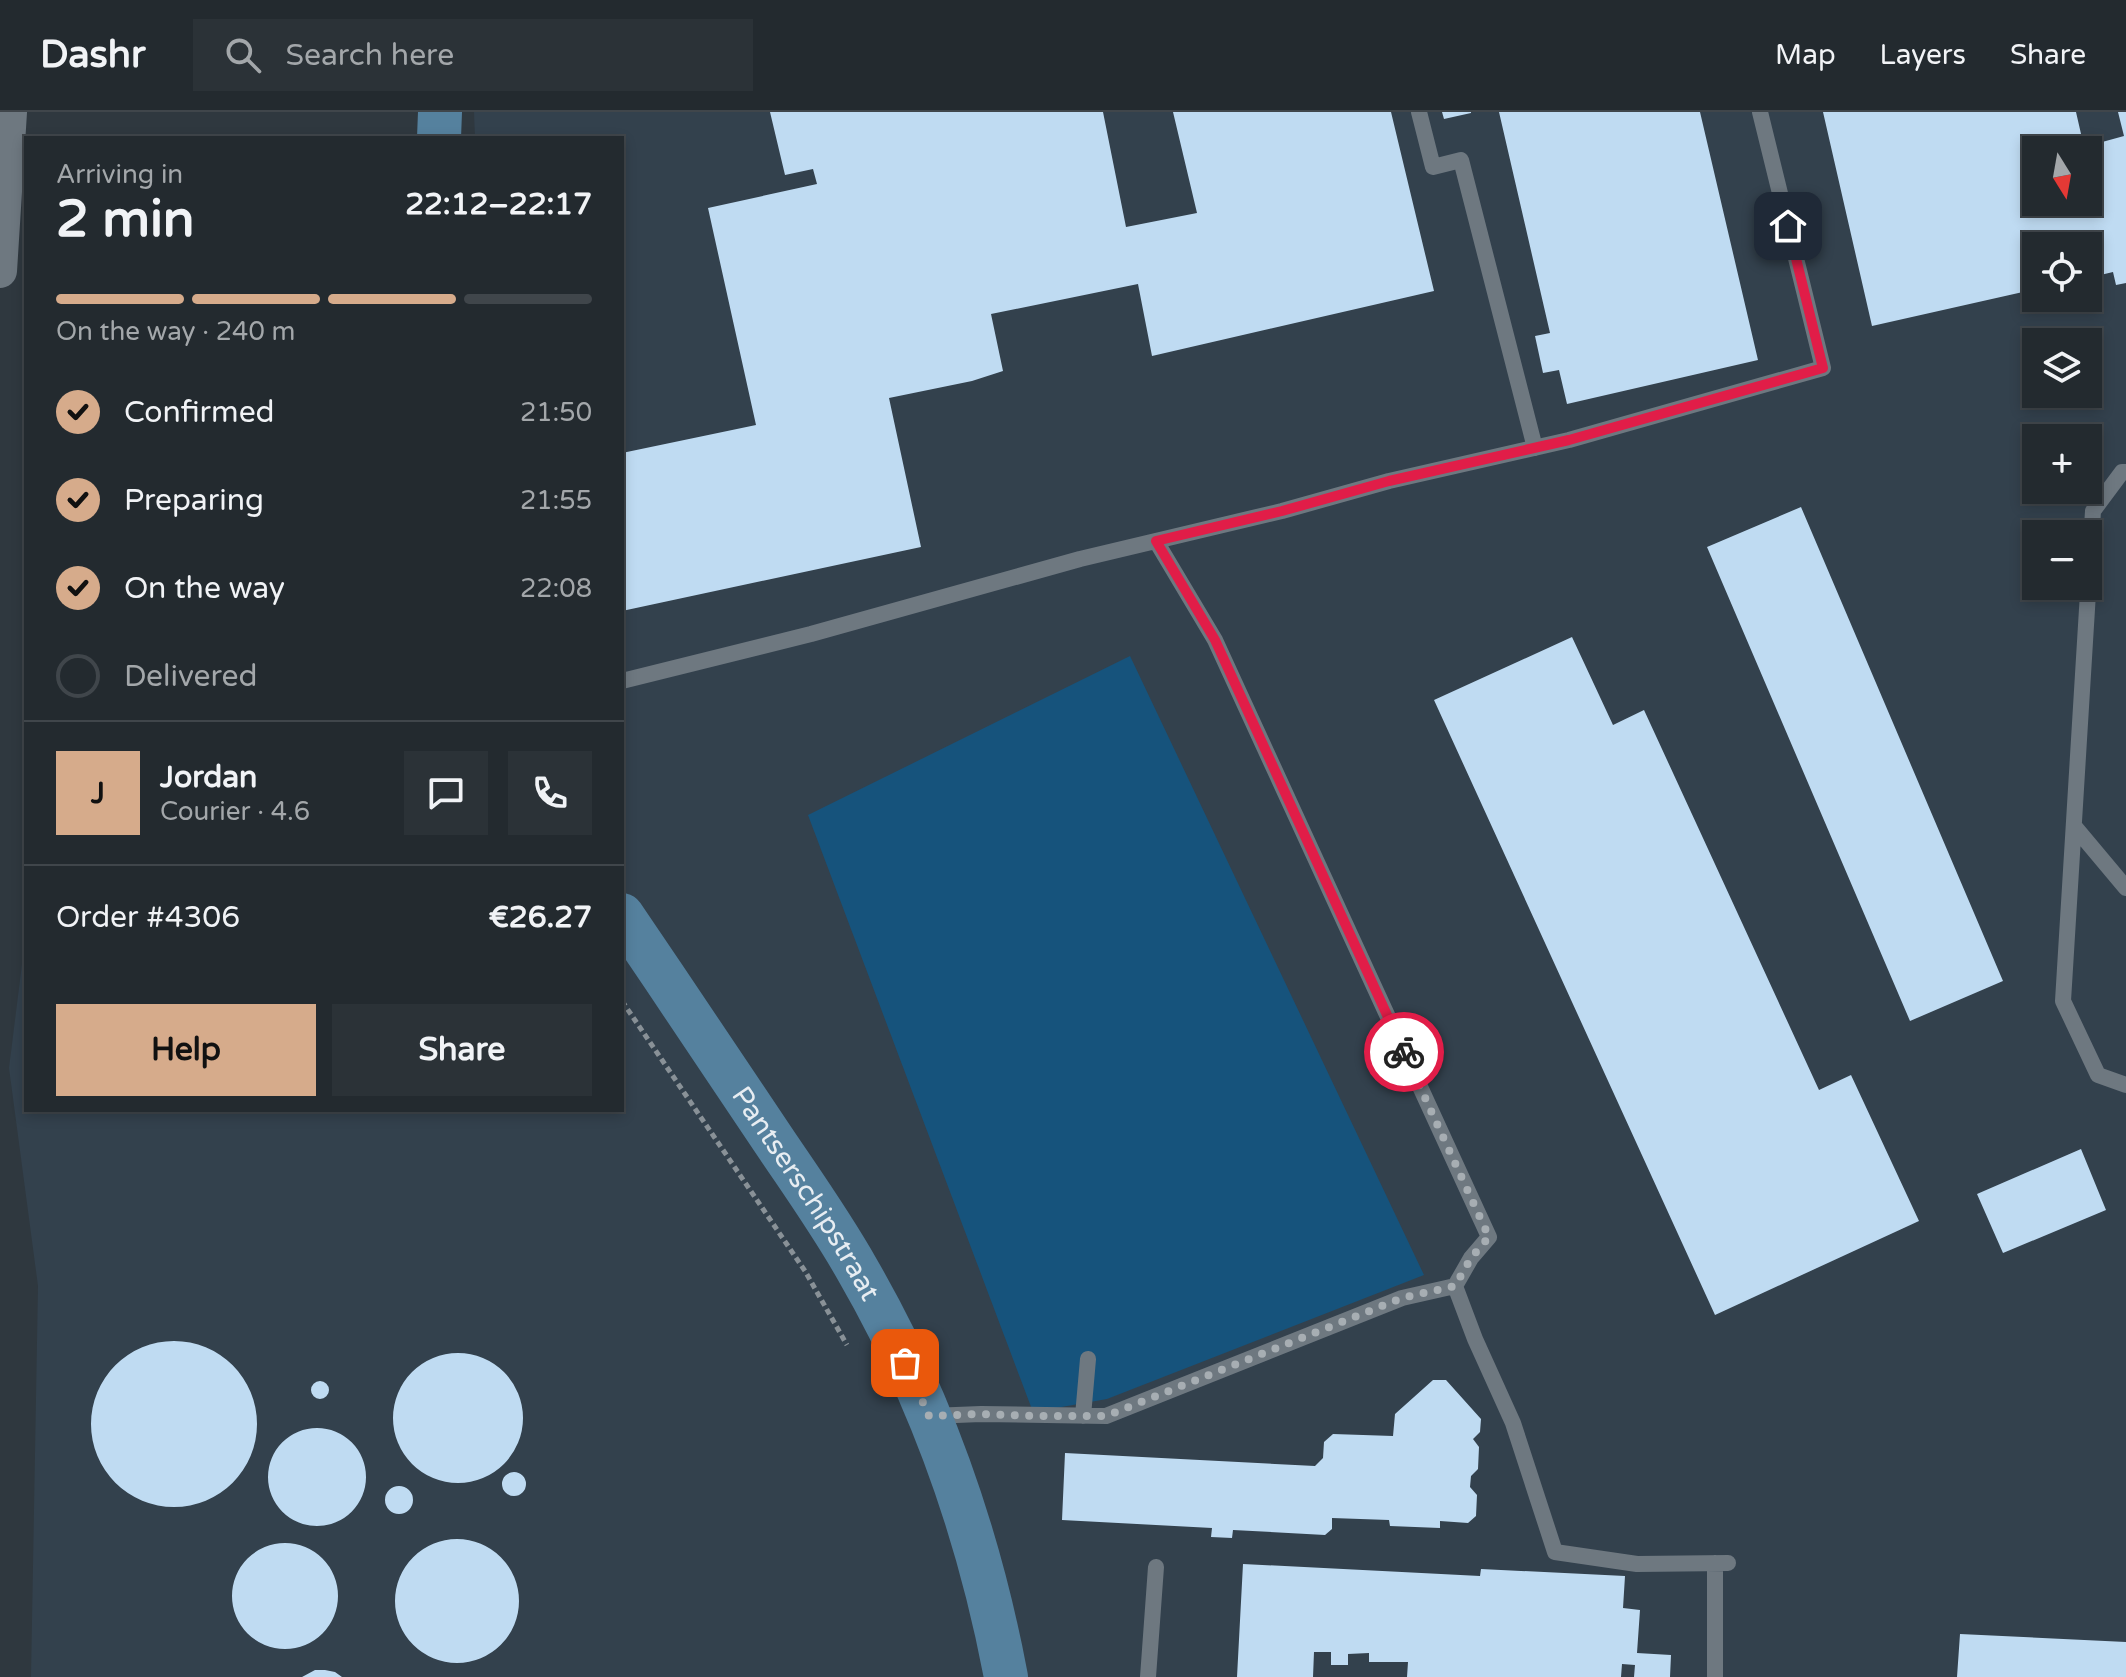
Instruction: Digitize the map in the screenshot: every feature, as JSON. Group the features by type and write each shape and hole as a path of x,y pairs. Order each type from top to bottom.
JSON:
{"main road":[{"path":"439,136 440,112"},
{"name":"Pantserschipstraat","path":"624,918 810,1194 857,1268 893,1337 958,1487 979,1555 1006,1677"}],"street":[{"path":"0,271 10,112"}],"lane":[{"path":"1419,112 1433,167 1461,160 1535,448"},
{"path":"624,680 1080,559 1282,511 1389,481 1569,440 1823,368 1760,112"},
{"path":"2126,472 2122,472 2093,511 2063,1001 2098,1075 2126,1085"},
{"path":"929,1416 1106,1416 1402,1298 1455,1286 1471,1258 1489,1237 1215,640 1156,541"},
{"path":"2074,826 2126,888"},
{"path":"1455,1286 1513,1423 1555,1552 1637,1564 1722,1563 1715,1677"},
{"path":"1083,1416 1088,1359"},
{"path":"1148,1677 1156,1567"}],"path":[{"path":"624,1004 805,1271 851,1353"}],"shaded area":[{"path":"474,112 2126,112 2126,1677 31,1677 38,1286 9,1068 24,948 24,1112 624,1112 624,136 475,136"},
{"path":"1130,656 1424,1275 1107,1399 1033,1412 808,815"}],"building":[{"path":"770,112 1103,112 1126,227 1197,213 1173,112 1391,112 1434,291 1152,356 1138,284 991,314 1003,371 972,381 889,398 921,547 624,611 624,453 756,425 708,208 817,184 813,169 785,175"},
{"path":"1442,112 1471,112 1471,113 1444,119"},
{"path":"1499,112 1700,112 1758,360 1567,404 1559,370 1543,373 1535,336 1550,333"},
{"path":"1823,112 2076,112 2081,136 2022,136 2022,216 2102,216 2102,142 2124,136 2118,112 2126,112 2126,283 2116,285 2113,272 2102,275 2102,232 2022,232 2022,292 1872,326"},
{"path":"1801,507 2003,981 1910,1021 1707,547"},
{"path":"1572,637 1613,725 1644,710 1819,1090 1851,1075 1919,1221 1715,1315 1434,700"},
{"path":"2081,1149 2106,1210 2003,1253 1977,1194"},
{"path":"174,1341 206,1348 232,1366 250,1392 257,1424 250,1456 232,1482 206,1500 174,1507 142,1500 116,1482 98,1456 91,1424 98,1392 116,1366 142,1348"},
{"path":"458,1353 483,1358 504,1372 518,1393 523,1418 518,1443 504,1464 483,1478 458,1483 433,1478 412,1464 398,1443 393,1418 398,1393 412,1372 433,1358"},
{"path":"1433,1380 1446,1380 1481,1419 1480,1432 1473,1439 1479,1447 1478,1469 1471,1476 1470,1487 1477,1495 1476,1516 1468,1523 1440,1521 1440,1528 1390,1526 1389,1520 1332,1518 1332,1529 1325,1535 1233,1530 1232,1538 1211,1537 1212,1528 1062,1520 1065,1453 1315,1466 1323,1458 1324,1442 1333,1434 1393,1436 1395,1414"},
{"path":"316,1381 324,1381 329,1390 327,1397 316,1399 311,1394 311,1386"},
{"path":"317,1428 336,1432 351,1443 362,1458 366,1477 362,1496 351,1511 336,1522 317,1526 298,1522 283,1511 272,1496 268,1477 272,1458 283,1443 298,1432"},
{"path":"514,1472 523,1475 526,1484 523,1493 514,1496 505,1493 502,1484 505,1475"},
{"path":"399,1486 409,1490 413,1500 409,1510 399,1514 389,1510 385,1500 389,1490"},
{"path":"457,1539 481,1544 501,1557 514,1577 519,1601 514,1625 501,1645 481,1658 457,1663 433,1658 413,1645 400,1625 395,1601 400,1577 413,1557 433,1544"},
{"path":"285,1543 305,1547 323,1558 334,1576 338,1596 334,1616 323,1634 305,1645 285,1649 265,1645 247,1634 236,1616 232,1596 236,1576 247,1558 265,1547"},
{"path":"1243,1564 1480,1576 1481,1569 1625,1576 1623,1608 1640,1610 1637,1653 1671,1655 1670,1677 1634,1677 1635,1665 1622,1664 1621,1677 1407,1677 1408,1662 1369,1662 1369,1653 1348,1654 1348,1665 1331,1665 1331,1652 1314,1652 1313,1677 1237,1677"},
{"path":"1960,1634 2126,1642 2126,1677 1957,1677"},
{"path":"315,1670 335,1672 342,1677 302,1677"}],"way so far":[{"path":"905,1363 929,1416 1106,1416 1402,1298 1455,1286 1471,1258 1489,1237 1404,1052"}],"route":[{"path":"1404,1052 1215,640 1156,541 1389,481 1569,440 1823,368 1788,226"}]}
